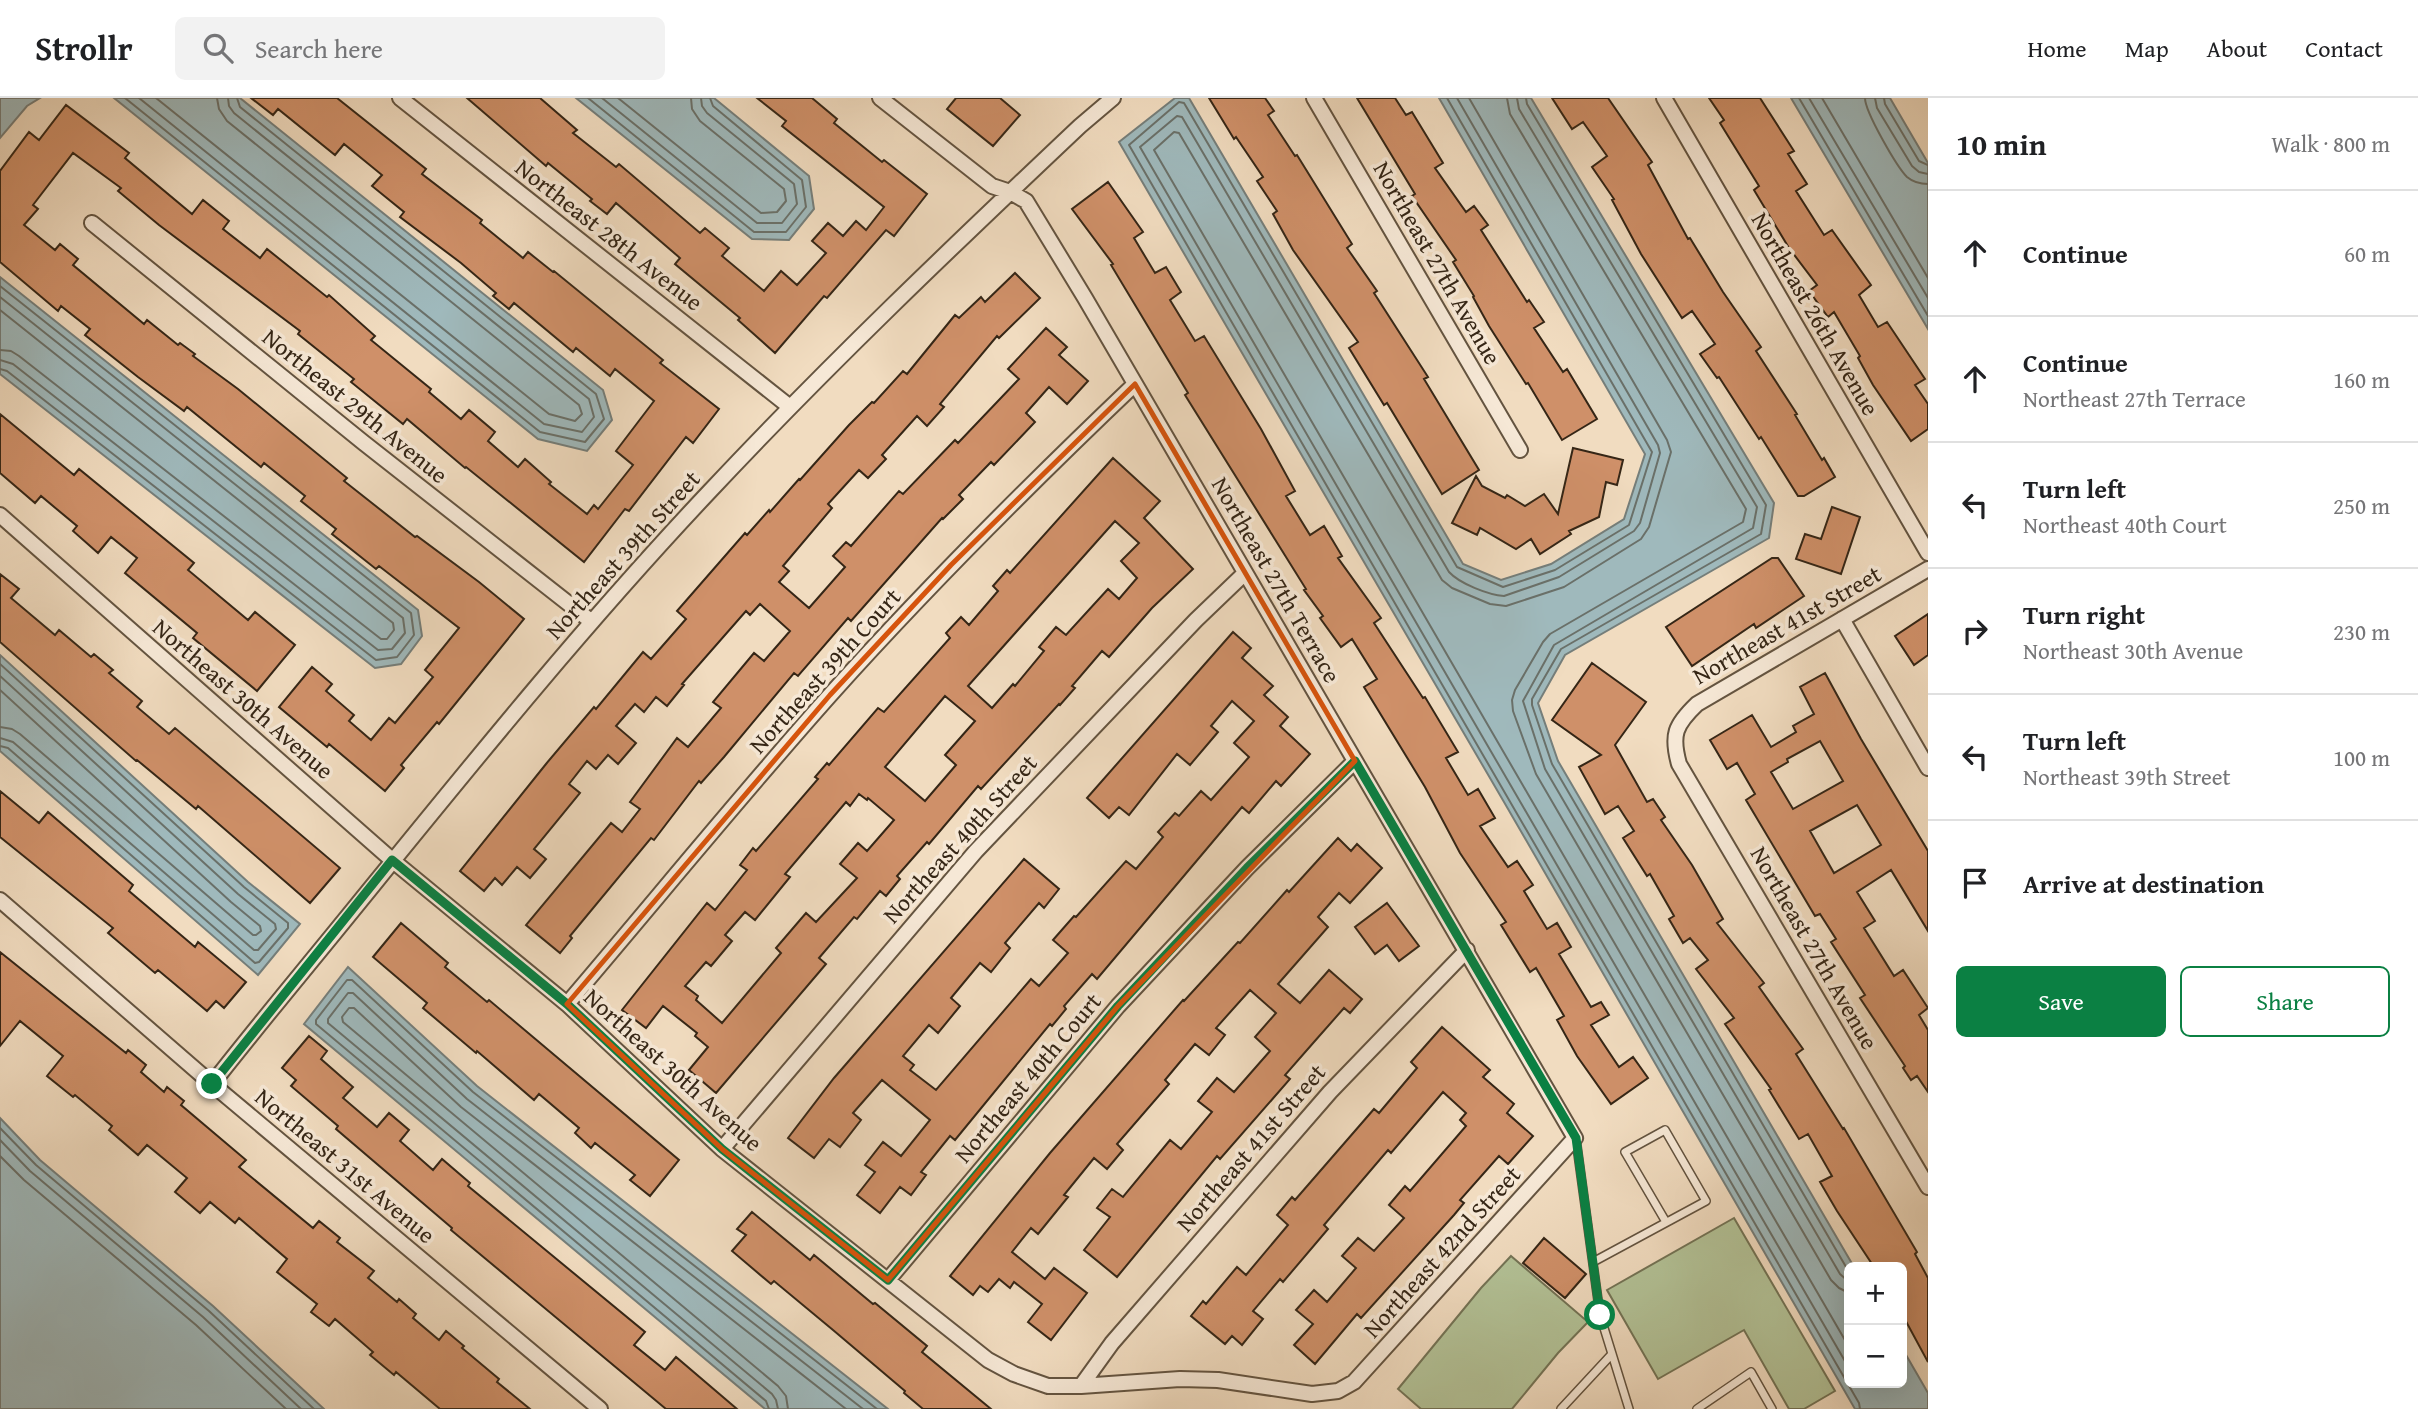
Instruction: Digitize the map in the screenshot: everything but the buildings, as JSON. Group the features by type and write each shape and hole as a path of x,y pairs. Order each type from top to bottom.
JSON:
{"street":[{"name":"Northeast 28th Avenue","path":"400,98 790,407"},
{"name":"Northeast 27th Terrace","path":"880,98 992,186 1026,201 1136,384 1576,1138"},
{"name":"Northeast 39th Street","path":"212,1084 392,860 592,622 708,493 790,407 1010,192 1113,98"},
{"name":"Northeast 27th Avenue","path":"1314,98 1520,450"},
{"name":"Northeast 26th Avenue","path":"1664,98 1928,552"},
{"name":"Northeast 29th Avenue","path":"92,223 364,443 592,622"},
{"name":"Northeast 39th Court","path":"567,1004 830,695 951,565 1050,465 1136,384"},
{"name":"Northeast 30th Avenue","path":"0,516 392,860 567,1004 722,1149 988,1360 1014,1374 1048,1385 1081,1386 1180,1378 1218,1380 1312,1394 1338,1391"},
{"name":"Northeast 41st Street","path":"1676,728 1697,704 1928,569"},
{"name":"Northeast 40th Street","path":"722,1149 976,851 1196,620 1245,573"},
{"path":"1842,619 1928,768"},
{"name":"Northeast 27th Avenue","path":"1676,728 1674,746 1679,764 1928,1187"},
{"name":"Northeast 40th Court","path":"888,1280 1118,1006 1247,868 1355,761"},
{"name":"Northeast 31st Avenue","path":"0,900 212,1084 600,1409"},
{"name":"Northeast 41st Street","path":"1081,1386 1112,1343 1330,1092 1467,950"},
{"name":"Northeast 42nd Street","path":"1338,1391 1354,1382 1576,1138"}],"lane":[{"path":"1593,1262 1706,1201 1665,1130 1625,1152 1666,1222"},
{"path":"1576,1138 1600,1315 1629,1409"},
{"path":"1561,1409 1612,1354"},
{"path":"1697,1409 1751,1372 1772,1409"}],"highlighted area":[{"path":"1135,384 1355,761 1118,1006 888,1280 722,1149 567,1004 830,695 951,565"}],"green space":[{"path":"1734,1218 1835,1391 1804,1409 1789,1409 1744,1330 1658,1379 1607,1290"},
{"path":"1511,1256 1588,1322 1558,1353 1512,1409 1421,1409 1398,1389 1481,1288"}],"water":[{"path":"0,98 40,98 27,106 0,138"},
{"path":"114,98 240,98 603,390 612,420 587,451 538,439"},
{"path":"576,98 714,98 809,176 814,209 789,240 752,239"},
{"path":"1175,98 1189,98 1463,564 1501,580 1551,564 1624,519 1645,454 1439,98 1531,98 1774,503 1769,538 1565,655 1538,703 1558,761 1851,1262 1844,1262 1844,1388 1907,1388 1907,1357 1928,1393 1928,1409 1855,1409 1119,142"},
{"path":"1791,98 1890,98 1928,163 1928,329"},
{"path":"0,277 418,610 422,636 401,664 375,668 0,374"},
{"path":"0,655 248,882 300,924 258,975 0,751"},
{"path":"348,967 477,1086 888,1409 765,1409 304,1024"},
{"path":"0,1118 40,1160 213,1306 324,1409 0,1409"}],"route":[{"path":"212,1084 392,860 567,1004 722,1149 888,1280 1118,1006 1247,868 1355,761 1576,1138 1600,1315"}]}
